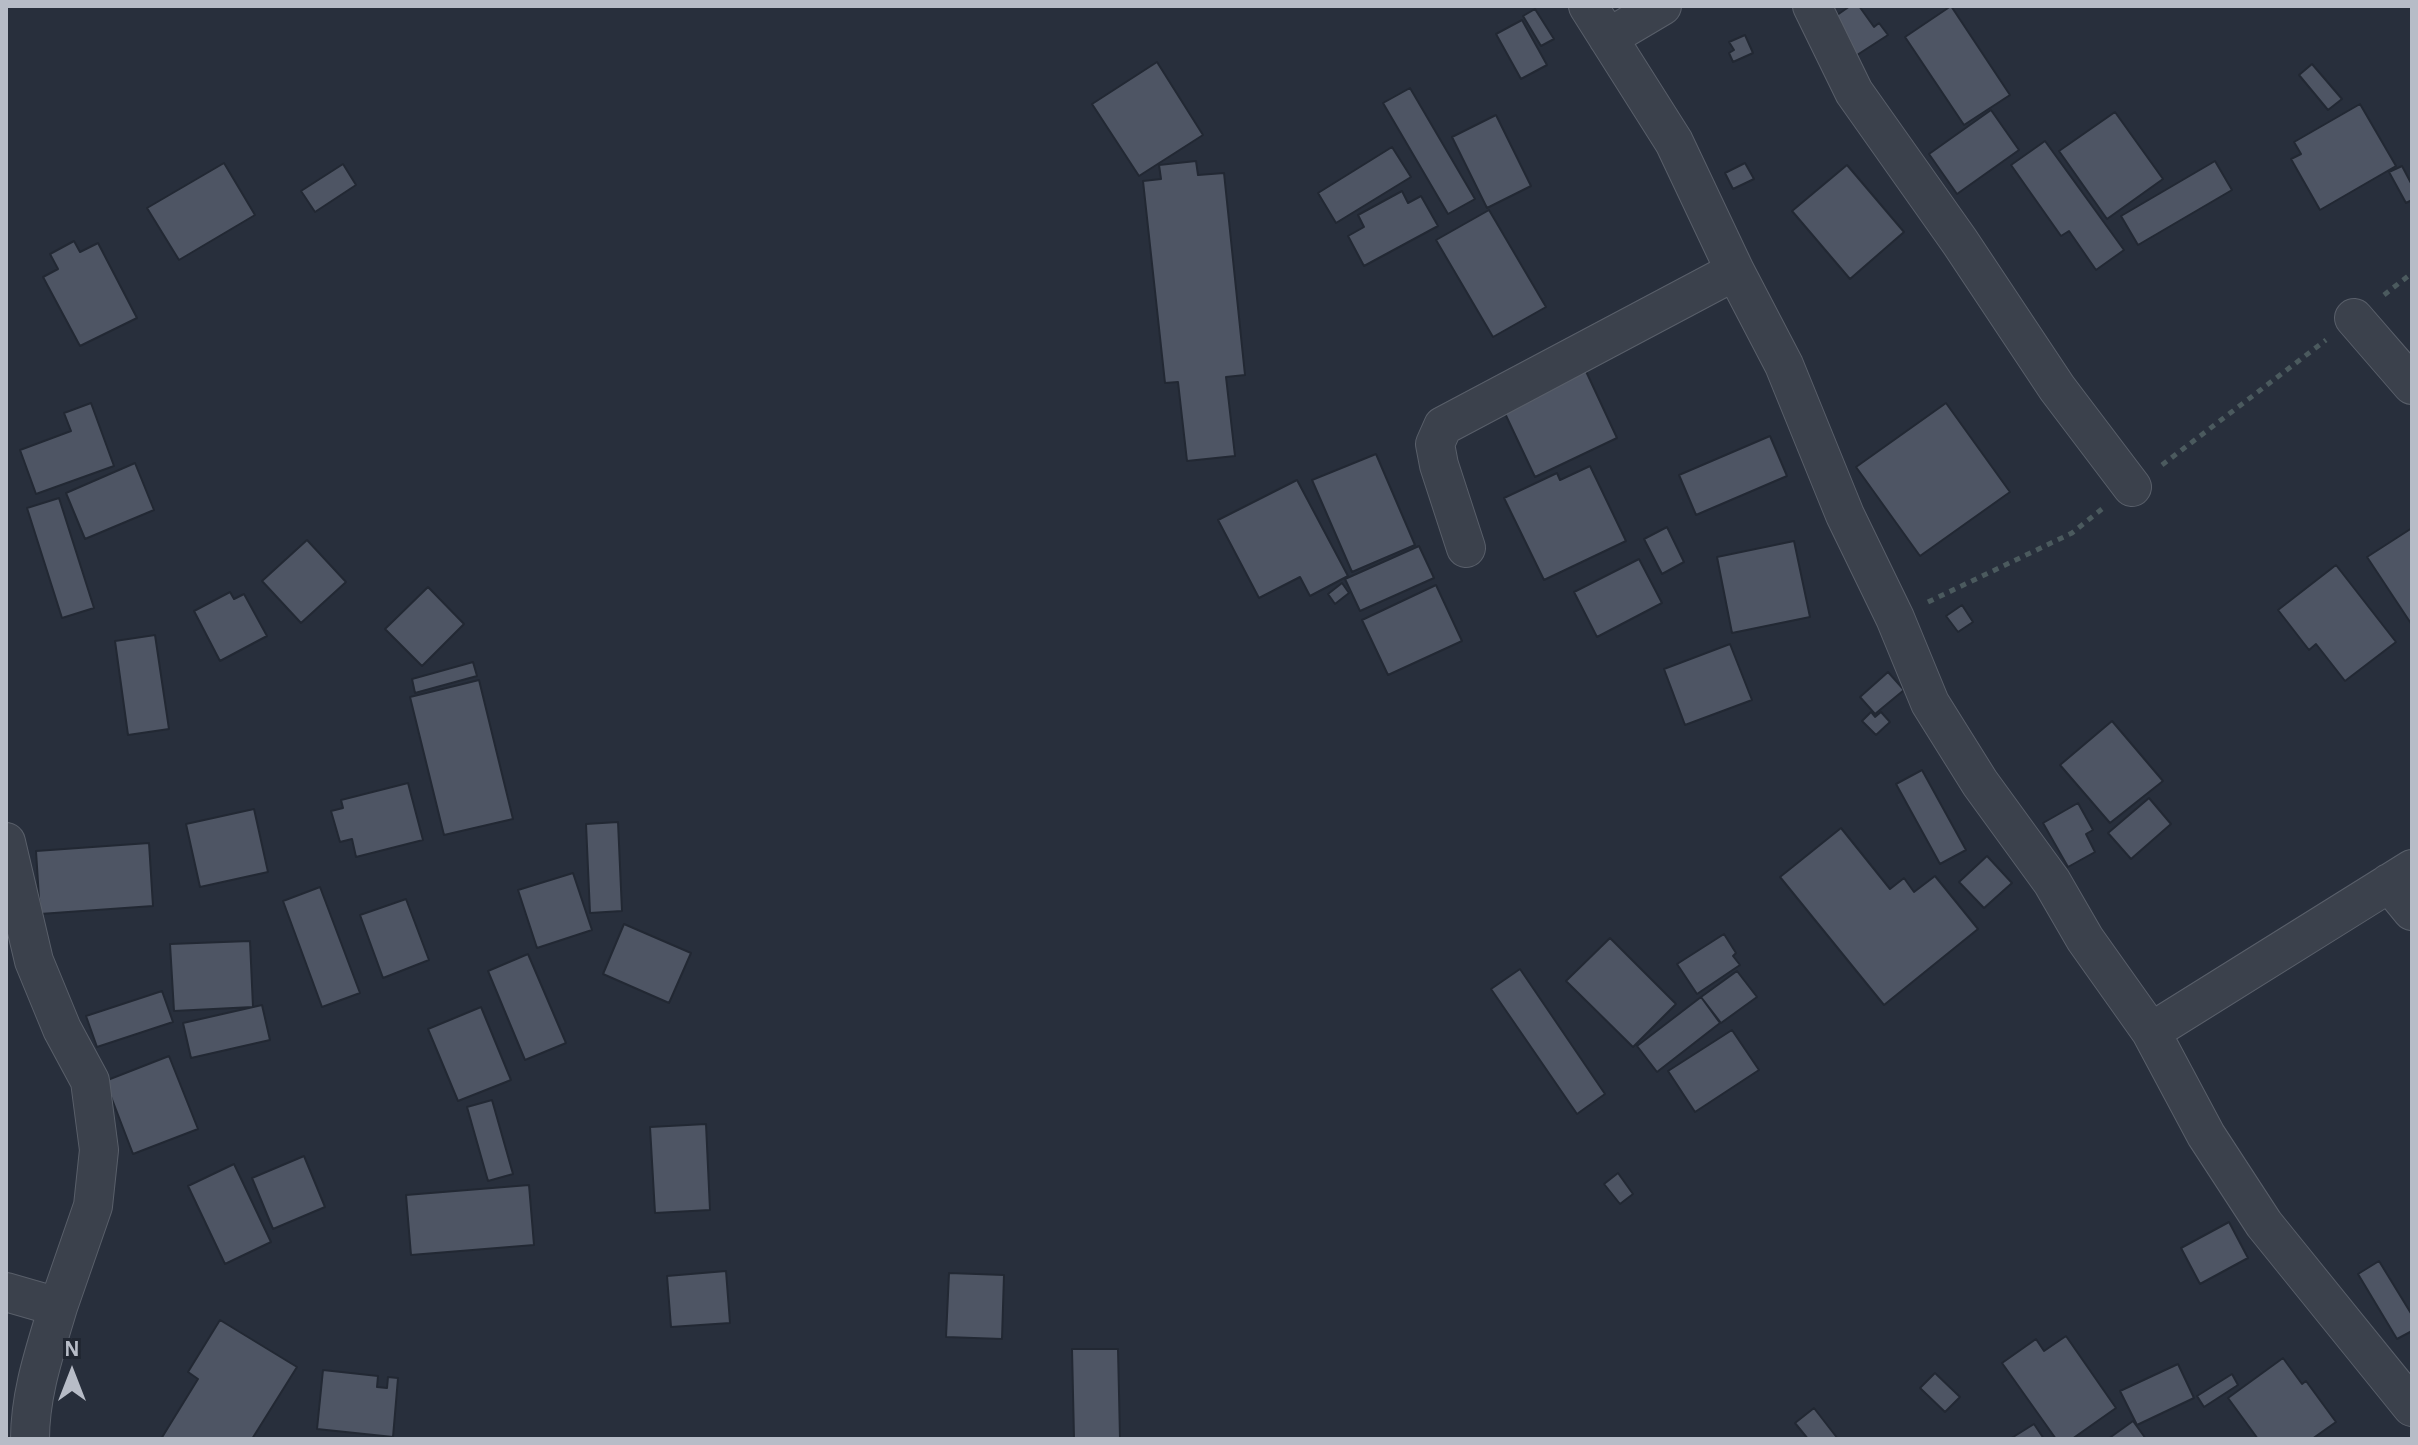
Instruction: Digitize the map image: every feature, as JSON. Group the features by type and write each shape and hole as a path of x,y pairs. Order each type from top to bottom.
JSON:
{"street":[{"path":"1588,6 1674,142 1784,365 1845,515 1895,618 1930,703 1980,783 2052,882 2085,939 2151,1032 2206,1135 2264,1224 2412,1407"},
{"path":"1608,38 1662,6"},
{"path":"1812,6 1854,92 1960,242 2057,388 2132,487"},
{"path":"1466,548 1435,444 1443,426 1735,271"},
{"path":"2354,318 2412,385"},
{"path":"6,842 34,961 62,1029 90,1081 99,1150 93,1206 39,1367 30,1416 30,1439"},
{"path":"2151,1032 2404,888"},
{"path":"6,1292 58,1307"}],"building":[{"path":"1850,6 1859,6 1874,27 1879,23 1888,35 1854,57 1830,20"},
{"path":"1951,6 2010,95 1964,125 1905,37"},
{"path":"1535,9 1554,39 1541,46 1523,16"},
{"path":"1522,20 1547,65 1521,79 1496,34"},
{"path":"1745,35 1753,53 1733,62 1729,53 1734,50 1729,42"},
{"path":"1157,62 1203,135 1139,176 1092,104"},
{"path":"2312,64 2342,99 2328,110 2299,75"},
{"path":"1410,88 1475,199 1448,214 1383,103"},
{"path":"2360,104 2396,166 2320,210 2291,159 2301,154 2294,142"},
{"path":"1991,110 2019,150 1957,194 1929,154"},
{"path":"2115,112 2163,179 2107,219 2059,151"},
{"path":"1496,115 1531,186 1487,208 1452,137"},
{"path":"2045,141 2124,250 2096,270 2069,231 2061,236 2011,165"},
{"path":"1392,147 1411,177 1336,223 1318,193"},
{"path":"1196,161 1198,175 1224,173 1245,375 1226,377 1235,456 1187,461 1178,382 1165,383 1143,181 1161,179 1159,165"},
{"path":"2215,161 2232,190 2138,245 2121,216"},
{"path":"224,163 255,215 179,260 147,208"},
{"path":"1745,163 1754,179 1733,189 1725,173"},
{"path":"343,164 356,185 315,212 301,191"},
{"path":"1847,165 1904,232 1850,279 1792,211"},
{"path":"2402,166 2412,185 2412,200 2406,203 2389,172"},
{"path":"1402,191 1408,203 1421,196 1438,226 1364,266 1348,236 1364,227 1358,215"},
{"path":"1489,210 1546,307 1493,337 1436,240"},
{"path":"74,241 80,252 98,243 137,318 80,346 43,277 58,269 50,254"},
{"path":"1584,367 1617,438 1535,477 1501,405"},
{"path":"91,403 114,466 36,494 20,450 71,431 64,413"},
{"path":"1946,403 2010,492 1920,556 1856,467"},
{"path":"1770,436 1787,476 1696,515 1679,475"},
{"path":"1376,454 1415,545 1352,572 1312,480"},
{"path":"135,463 154,510 85,539 66,493"},
{"path":"1590,466 1626,541 1544,580 1504,498 1557,473 1560,480"},
{"path":"1297,480 1348,576 1310,596 1300,577 1259,598 1218,520"},
{"path":"59,498 94,608 62,618 27,508"},
{"path":"1667,527 1684,562 1662,574 1644,539"},
{"path":"2412,528 2412,625 2367,557"},
{"path":"307,540 346,582 301,623 262,581"},
{"path":"1794,541 1810,617 1732,633 1717,557"},
{"path":"1419,546 1434,578 1360,611 1345,579"},
{"path":"1639,559 1662,603 1597,637 1574,592"},
{"path":"2336,565 2396,642 2345,681 2316,644 2309,650 2278,610"},
{"path":"1342,583 1349,593 1335,604 1328,594"},
{"path":"1436,585 1462,641 1388,675 1362,620"},
{"path":"428,587 464,624 422,666 385,629"},
{"path":"230,592 234,599 244,594 267,636 220,661 194,611"},
{"path":"1962,605 1973,622 1958,632 1946,616"},
{"path":"155,635 169,729 128,735 115,641"},
{"path":"1730,644 1752,700 1685,725 1664,669"},
{"path":"473,662 477,676 415,693 412,679"},
{"path":"1888,672 1904,690 1875,714 1860,697"},
{"path":"479,680 513,819 444,835 410,697"},
{"path":"1871,712 1875,717 1881,712 1890,722 1876,735 1862,721"},
{"path":"2112,721 2163,781 2110,823 2060,765"},
{"path":"1922,770 1966,850 1940,864 1896,784"},
{"path":"408,783 423,840 356,857 352,839 340,842 331,811 343,808 341,800"},
{"path":"2149,798 2171,824 2131,859 2108,833"},
{"path":"2078,803 2093,830 2086,834 2095,852 2068,867 2043,823"},
{"path":"254,809 268,872 200,887 186,824"},
{"path":"618,822 622,911 590,913 586,824"},
{"path":"1841,828 1890,889 1904,878 1914,892 1935,876 1978,929 1884,1005 1780,877"},
{"path":"149,843 153,906 40,914 36,851"},
{"path":"1987,856 2012,883 1984,908 1959,882"},
{"path":"573,873 592,930 537,948 518,890"},
{"path":"320,887 360,993 322,1007 283,901"},
{"path":"406,899 429,960 383,978 360,915"},
{"path":"624,924 691,953 669,1003 603,974"},
{"path":"1724,934 1740,965 1697,994 1677,964"},
{"path":"1610,938 1676,1004 1633,1047 1566,981"},
{"path":"250,941 253,1007 174,1011 170,944"},
{"path":"528,954 566,1043 525,1060 488,971"},
{"path":"1520,969 1605,1094 1577,1114 1491,989"},
{"path":"1737,971 1757,997 1721,1023 1701,997"},
{"path":"162,991 173,1022 97,1047 86,1016"},
{"path":"1701,997 1720,1023 1657,1072 1637,1046"},
{"path":"262,1005 270,1040 191,1058 183,1023"},
{"path":"481,1007 511,1080 458,1101 428,1029"},
{"path":"1732,1030 1759,1070 1695,1112 1668,1071"},
{"path":"169,1056 198,1129 133,1154 105,1081"},
{"path":"492,1100 513,1174 488,1181 467,1107"},
{"path":"706,1124 710,1210 655,1213 650,1127"},
{"path":"304,1156 325,1207 273,1229 252,1178"},
{"path":"234,1164 271,1242 225,1264 188,1186"},
{"path":"1618,1173 1633,1194 1620,1204 1604,1184"},
{"path":"529,1185 534,1245 411,1255 406,1195"},
{"path":"2229,1222 2248,1258 2200,1284 2181,1248"},
{"path":"2379,1261 2412,1315 2412,1331 2397,1339 2358,1274"},
{"path":"726,1271 730,1323 671,1327 667,1276"},
{"path":"949,1273 1004,1275 1002,1339 946,1337"},
{"path":"220,1320 297,1367 252,1439 161,1439 198,1379 188,1372"},
{"path":"2066,1336 2116,1408 2072,1439 2056,1439 2002,1363 2036,1339 2044,1351"},
{"path":"1072,1349 1118,1349 1120,1438 1074,1438"},
{"path":"2283,1358 2302,1384 2306,1381 2336,1422 2312,1439 2258,1439 2228,1398"},
{"path":"2178,1364 2194,1398 2137,1425 2120,1391"},
{"path":"323,1370 378,1376 377,1387 387,1388 388,1377 398,1378 393,1437 317,1429"},
{"path":"1935,1373 1960,1397 1945,1412 1920,1388"},
{"path":"2232,1374 2238,1385 2204,1407 2197,1396"},
{"path":"1814,1408 1838,1439 1808,1439 1795,1423"},
{"path":"2133,1421 2146,1439 2108,1439"},
{"path":"2034,1424 2044,1439 2010,1439"}]}
